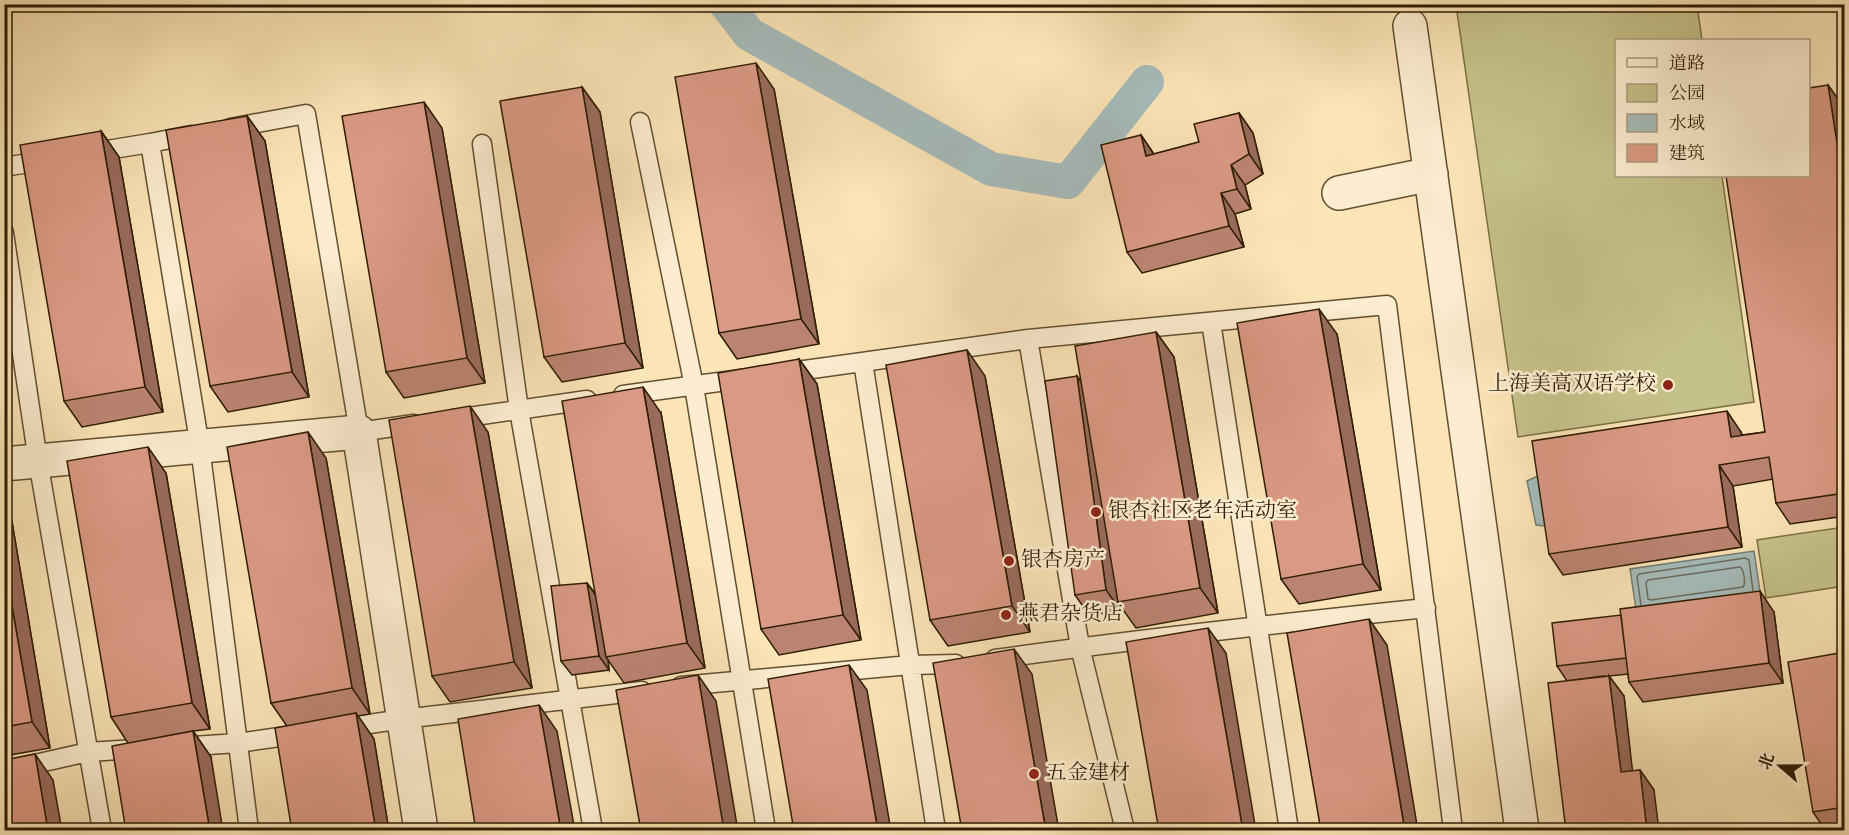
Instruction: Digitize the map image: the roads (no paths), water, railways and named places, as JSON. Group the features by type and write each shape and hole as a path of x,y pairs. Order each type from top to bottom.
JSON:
{"street":[{"path":"1410,26 1522,831"},
{"path":"1339,193 1431,174"},
{"path":"4,464 359,432 421,831"}],"lane":[{"path":"4,167 306,114 359,432 1028,339 1387,305 1453,831"},
{"path":"640,122 694,386 766,831"},
{"path":"150,143 200,447 249,831"},
{"path":"482,144 519,410 593,831"},
{"path":"4,233 38,461 102,831"},
{"path":"1212,322 1289,831"},
{"path":"1028,339 1080,647 1125,831"},
{"path":"863,362 936,831"},
{"path":"4,771 88,752 238,743 403,719 570,699 741,680 910,665 968,663 1257,625 1426,608"}],"water":[{"path":"1544,473 1552,527 1536,525 1527,481"},
{"path":"1754,551 1761,598 1637,616 1630,569"}],"waterway":[{"path":"726,4 749,34 991,169 1068,182 1147,82"}],"place":[{"name":"上海美高双语学校","path":"1668,385"},
{"name":"银杏社区老年活动室","path":"1096,512"},
{"name":"银杏房产","path":"1009,561"},
{"name":"燕君杂货店","path":"1006,615"},
{"name":"五金建材","path":"1034,774"}]}
